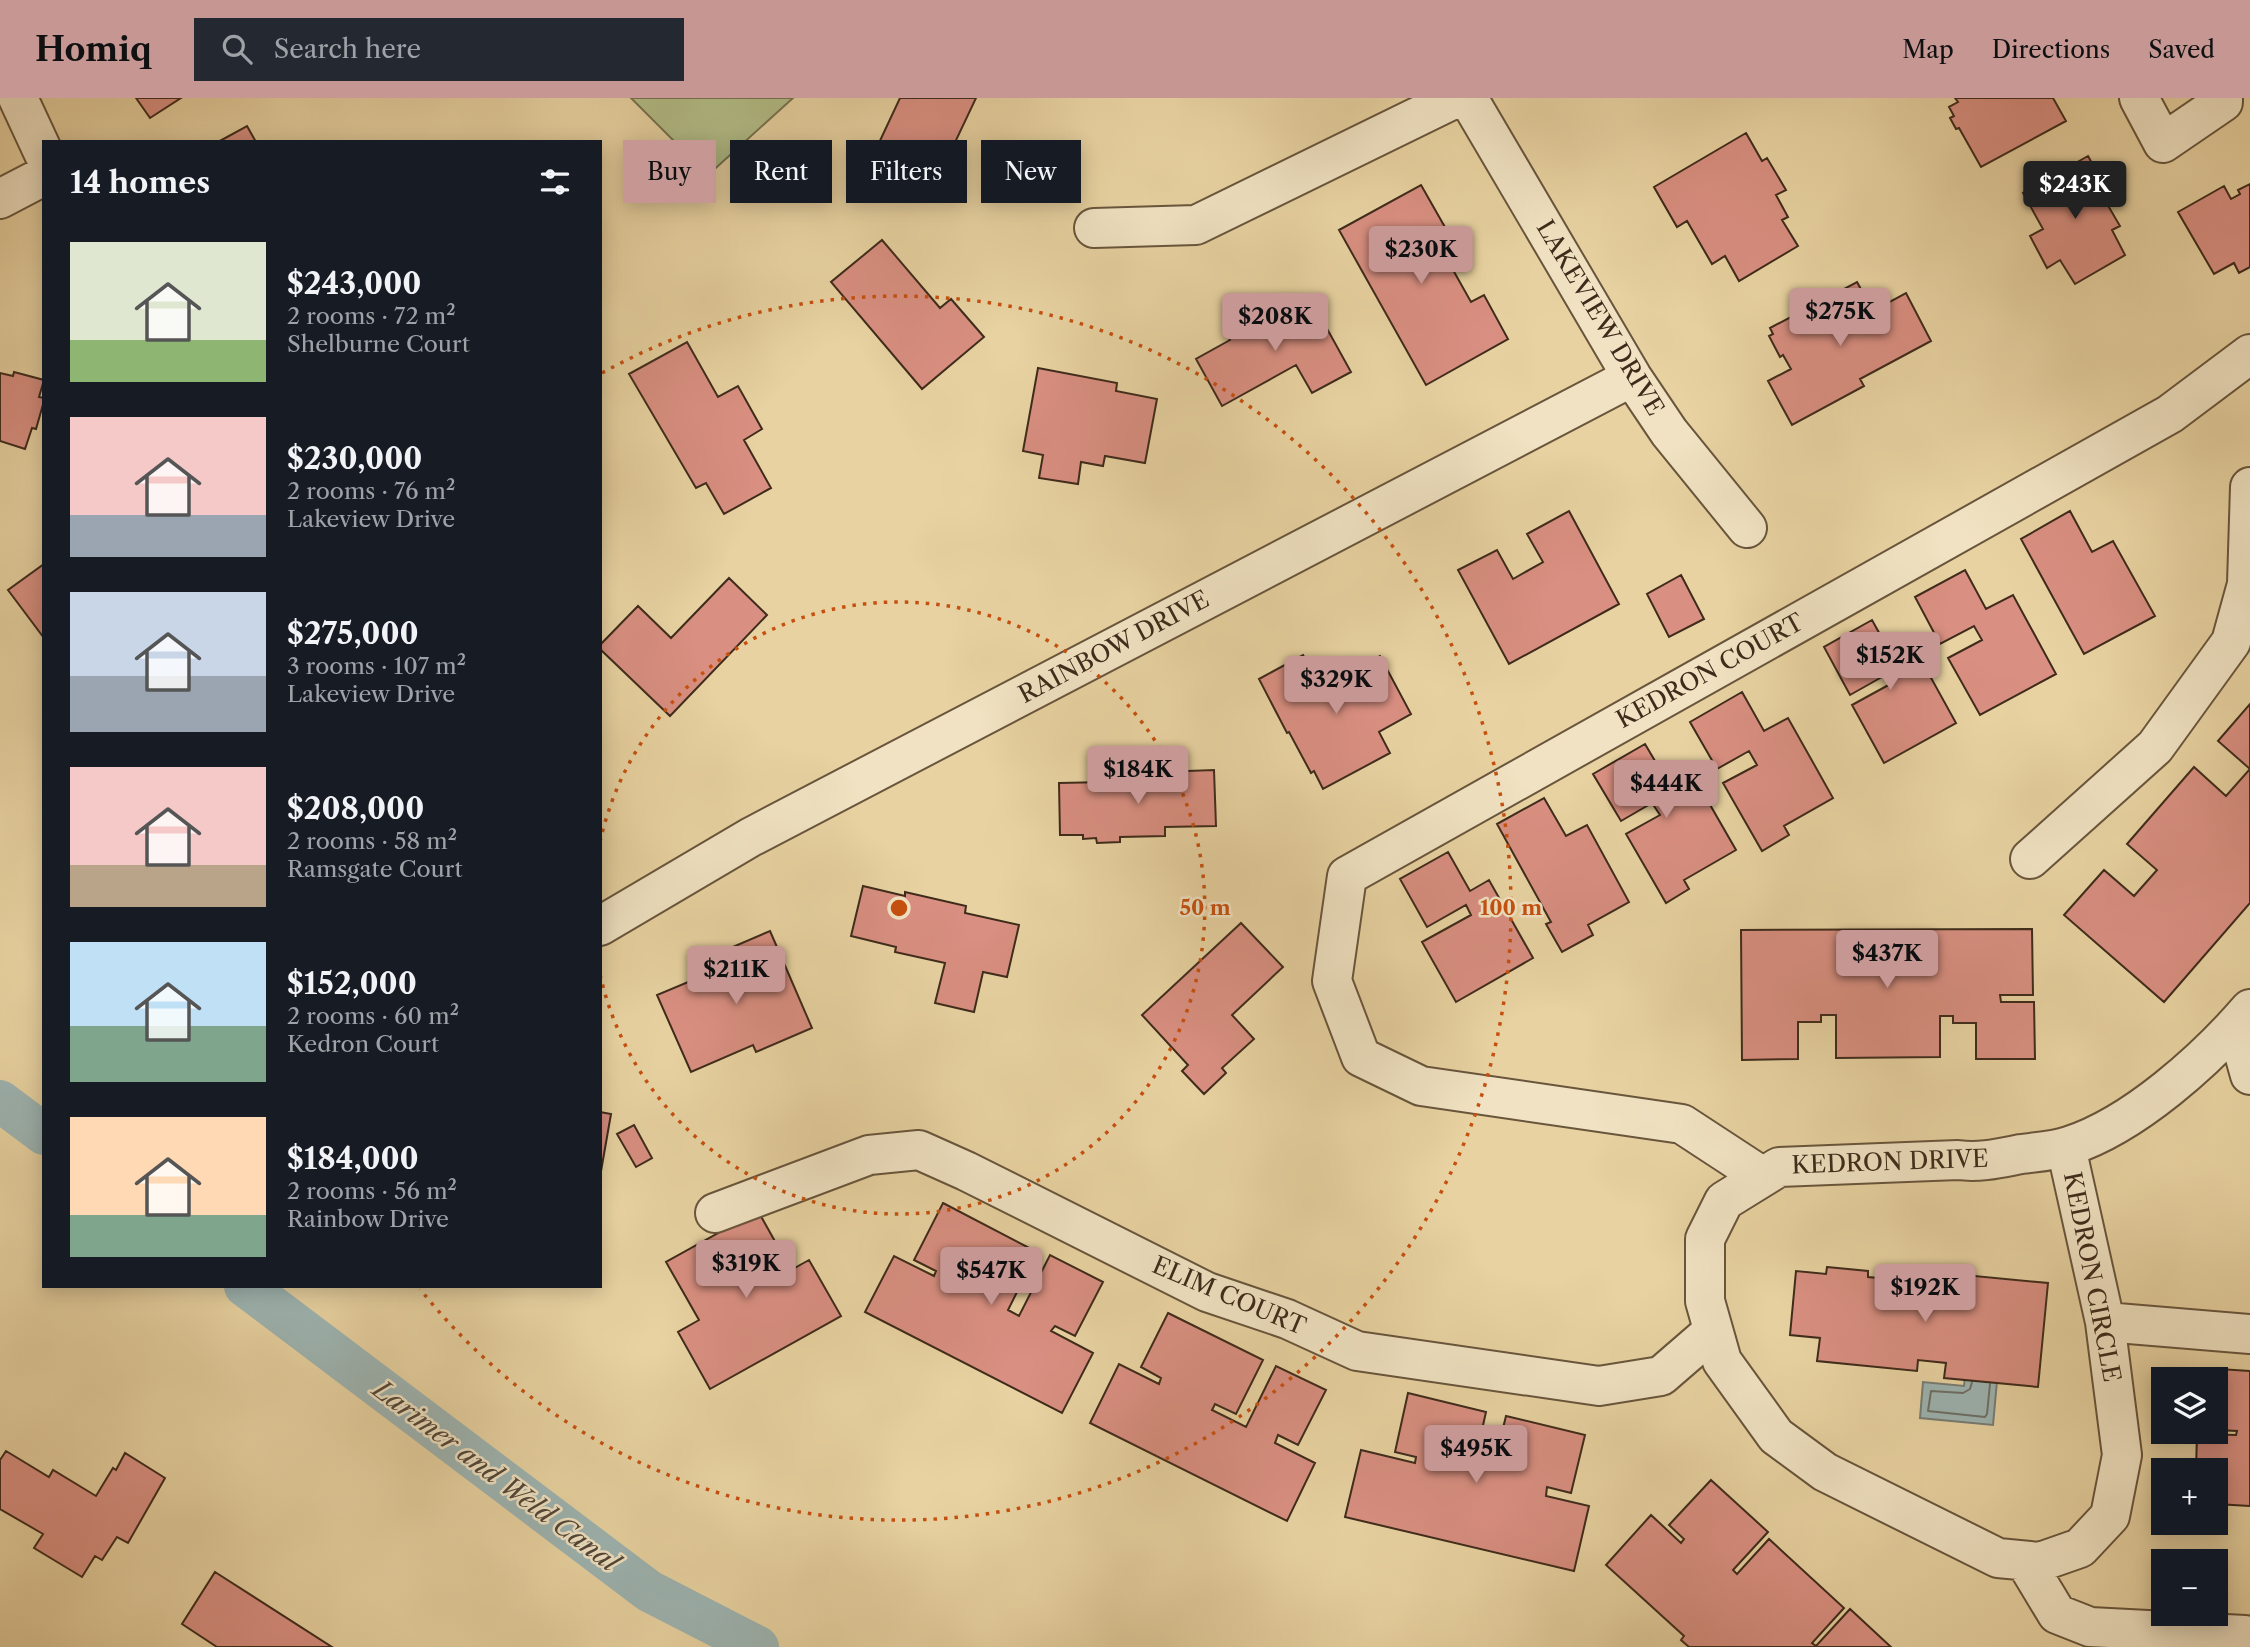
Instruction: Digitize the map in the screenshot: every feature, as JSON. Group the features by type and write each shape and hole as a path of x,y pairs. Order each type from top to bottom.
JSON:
{"street":[{"path":"18,98 42,150"},
{"path":"1094,228 1196,225 1456,98"},
{"name":"LAKEVIEW DRIVE","path":"1468,98 1632,377 1670,432 1747,528"},
{"path":"2138,98 2162,143 2223,102 2223,98"},
{"path":"0,200 42,177"},
{"name":"KEDRON COURT","path":"1347,876 2169,414 2250,354"},
{"name":"RAINBOW DRIVE","path":"602,925 751,837 1632,377"},
{"path":"2030,859 2155,747 2231,642 2247,584 2250,486"},
{"name":"KEDRON DRIVE","path":"1347,876 1332,981 1362,1057 1421,1086 1682,1124 1763,1177 1779,1167 1958,1160 1975,1162 2066,1147 2137,1112 2222,1041 2250,1009"},
{"path":"2250,1020 2241,1043 2250,1075"},
{"name":"KEDRON CIRCLE","path":"1763,1177 1724,1201 1705,1239 1705,1301 1722,1361 1776,1436 1825,1472 1997,1558 2040,1562 2080,1548 2110,1516 2122,1455 2105,1322 2066,1147"},
{"name":"ELIM COURT","path":"715,1213 869,1154 919,1150 1207,1292 1287,1319 1357,1351 1599,1386 1661,1376 1713,1331"},
{"path":"2105,1322 2250,1334"},
{"path":"2025,1561 2057,1614 2090,1628 2245,1635"}],"green space":[{"path":"631,98 793,98 747,140 730,140 730,155 716,168 716,140 673,140"}],"water":[{"path":"1966,1368 1998,1370 1993,1425 1920,1418 1923,1382 1964,1386"}],"building":[{"path":"136,98 181,98 150,118"},
{"path":"900,98 976,98 956,140 880,140"},
{"path":"1955,98 2053,98 2066,121 1981,167 1959,128 1956,129 1950,118 1954,116 1949,107 1958,102"},
{"path":"247,126 255,140 222,140"},
{"path":"1746,133 1762,161 1767,158 1786,190 1776,195 1788,217 1782,220 1798,246 1739,281 1725,256 1712,264 1687,221 1677,227 1654,187"},
{"path":"2088,156 2109,194 2103,197 2120,226 2112,230 2125,255 2075,284 2060,260 2047,268 2030,236 2043,229 2023,193"},
{"path":"2250,184 2250,267 2239,273 2234,263 2214,274 2178,212 2224,186 2231,199 2240,194 2238,190"},
{"path":"1421,185 1446,229 1434,236 1471,302 1484,295 1508,339 1426,385 1339,230"},
{"path":"882,240 940,308 951,299 984,337 922,389 831,282"},
{"path":"1857,282 1873,311 1906,293 1931,341 1860,379 1864,386 1792,425 1768,381 1791,369 1783,355 1780,357 1769,336 1773,334 1770,328"},
{"path":"1309,296 1351,372 1312,393 1296,365 1222,406 1196,359 1230,340 1228,337 1286,305 1288,308"},
{"path":"687,342 718,397 738,386 762,429 744,440 771,488 724,514 706,483 696,488 629,374"},
{"path":"1038,368 1117,383 1116,391 1157,399 1145,463 1105,456 1103,466 1081,462 1078,484 1039,478 1043,455 1023,451"},
{"path":"14,372 42,379 39,397 42,398 42,408 36,429 32,428 25,449 0,441 0,373 13,376"},
{"path":"1569,511 1619,604 1509,664 1458,570 1497,550 1513,579 1543,562 1527,534"},
{"path":"2070,511 2092,552 2113,541 2155,616 2084,654 2021,539"},
{"path":"42,565 42,635 8,590"},
{"path":"1965,570 1986,609 2013,595 2056,674 1980,715 1948,658 1982,640 1974,626 1940,644 1915,597"},
{"path":"1681,575 1704,619 1669,637 1647,594"},
{"path":"729,578 767,615 670,716 602,651 602,643 638,606 671,638"},
{"path":"1872,620 1893,658 1914,647 1956,723 1884,763 1852,705 1894,682 1889,673 1850,695 1824,647"},
{"path":"1303,655 1326,699 1337,693 1331,682 1380,656 1411,714 1379,732 1390,753 1323,789 1314,771 1311,773 1289,732 1287,733 1259,679"},
{"path":"1742,692 1764,731 1788,718 1833,798 1784,826 1789,835 1762,851 1723,783 1757,765 1749,751 1717,769 1690,722"},
{"path":"2250,704 2250,769 2218,741"},
{"path":"1645,744 1668,783 1690,770 1736,850 1684,880 1689,889 1666,903 1626,834 1660,815 1652,803 1621,821 1593,774"},
{"path":"2194,767 2226,796 2250,769 2250,903 2164,1002 2064,915 2104,870 2134,896 2157,870 2127,844"},
{"path":"1214,770 1216,826 1165,827 1165,836 1120,837 1120,842 1097,843 1096,838 1083,839 1083,835 1060,835 1059,783 1106,782 1106,787 1133,786 1133,773"},
{"path":"1544,798 1566,836 1587,825 1629,902 1588,925 1593,935 1562,952 1546,924 1551,922 1497,824"},
{"path":"1448,852 1470,891 1489,880 1533,958 1456,1002 1422,942 1471,915 1466,905 1427,927 1400,879"},
{"path":"863,886 905,896 905,892 966,906 965,913 1019,925 1007,977 983,972 974,1012 935,1003 945,963 895,952 896,947 851,936"},
{"path":"1241,923 1283,967 1232,1015 1254,1039 1222,1068 1226,1073 1204,1094 1182,1071 1188,1065 1142,1015"},
{"path":"2032,929 2033,995 2000,995 2001,1002 2034,1002 2035,1059 1976,1059 1976,1023 1953,1023 1953,1016 1940,1016 1940,1057 1836,1058 1836,1015 1821,1015 1821,1022 1798,1022 1798,1059 1742,1060 1741,930"},
{"path":"770,931 812,1028 756,1052 753,1045 691,1072 657,995 700,977 702,981 728,969 721,952"},
{"path":"602,1112 611,1114 602,1166"},
{"path":"634,1125 652,1158 636,1167 617,1134"},
{"path":"943,1203 1037,1252 1008,1310 1019,1316 1050,1255 1103,1282 1075,1336 1055,1326 1051,1331 1093,1353 1062,1413 865,1312 894,1256 934,1276 936,1271 914,1260"},
{"path":"758,1211 791,1270 809,1260 841,1316 710,1389 678,1332 699,1320 666,1262"},
{"path":"1827,1267 1868,1271 1868,1277 1952,1285 1954,1274 2048,1283 2038,1387 1944,1378 1946,1363 1918,1360 1917,1371 1817,1361 1820,1338 1790,1335 1796,1271 1826,1274"},
{"path":"1168,1313 1263,1360 1236,1414 1215,1404 1212,1410 1246,1427 1276,1366 1326,1390 1298,1445 1278,1435 1275,1443 1315,1463 1287,1521 1090,1423 1119,1364 1159,1384 1161,1378 1141,1367"},
{"path":"2228,1370 2250,1371 2250,1506 2228,1505 2228,1458 2196,1458 2197,1444 2228,1444 2228,1435 2236,1435 2237,1431 2228,1431"},
{"path":"1408,1393 1486,1412 1475,1461 1494,1465 1506,1416 1585,1435 1571,1493 1547,1487 1546,1496 1589,1506 1574,1571 1345,1517 1361,1450 1415,1463 1416,1457 1395,1452"},
{"path":"6,1451 49,1477 53,1470 96,1496 125,1453 165,1478 128,1543 117,1537 102,1560 95,1556 82,1577 34,1548 43,1534 0,1509 0,1460"},
{"path":"1711,1480 1768,1532 1733,1570 1737,1574 1769,1539 1844,1608 1812,1643 1816,1646 1850,1609 1891,1647 1689,1647 1681,1640 1684,1636 1606,1565 1651,1515 1681,1543 1684,1539 1669,1525"},
{"path":"215,1572 332,1647 217,1647 182,1624"}],"waterway":[{"name":"Larimer and Weld Canal","path":"0,1101 42,1132"},
{"name":"Larimer and Weld Canal","path":"248,1288 649,1591 758,1647"}]}
